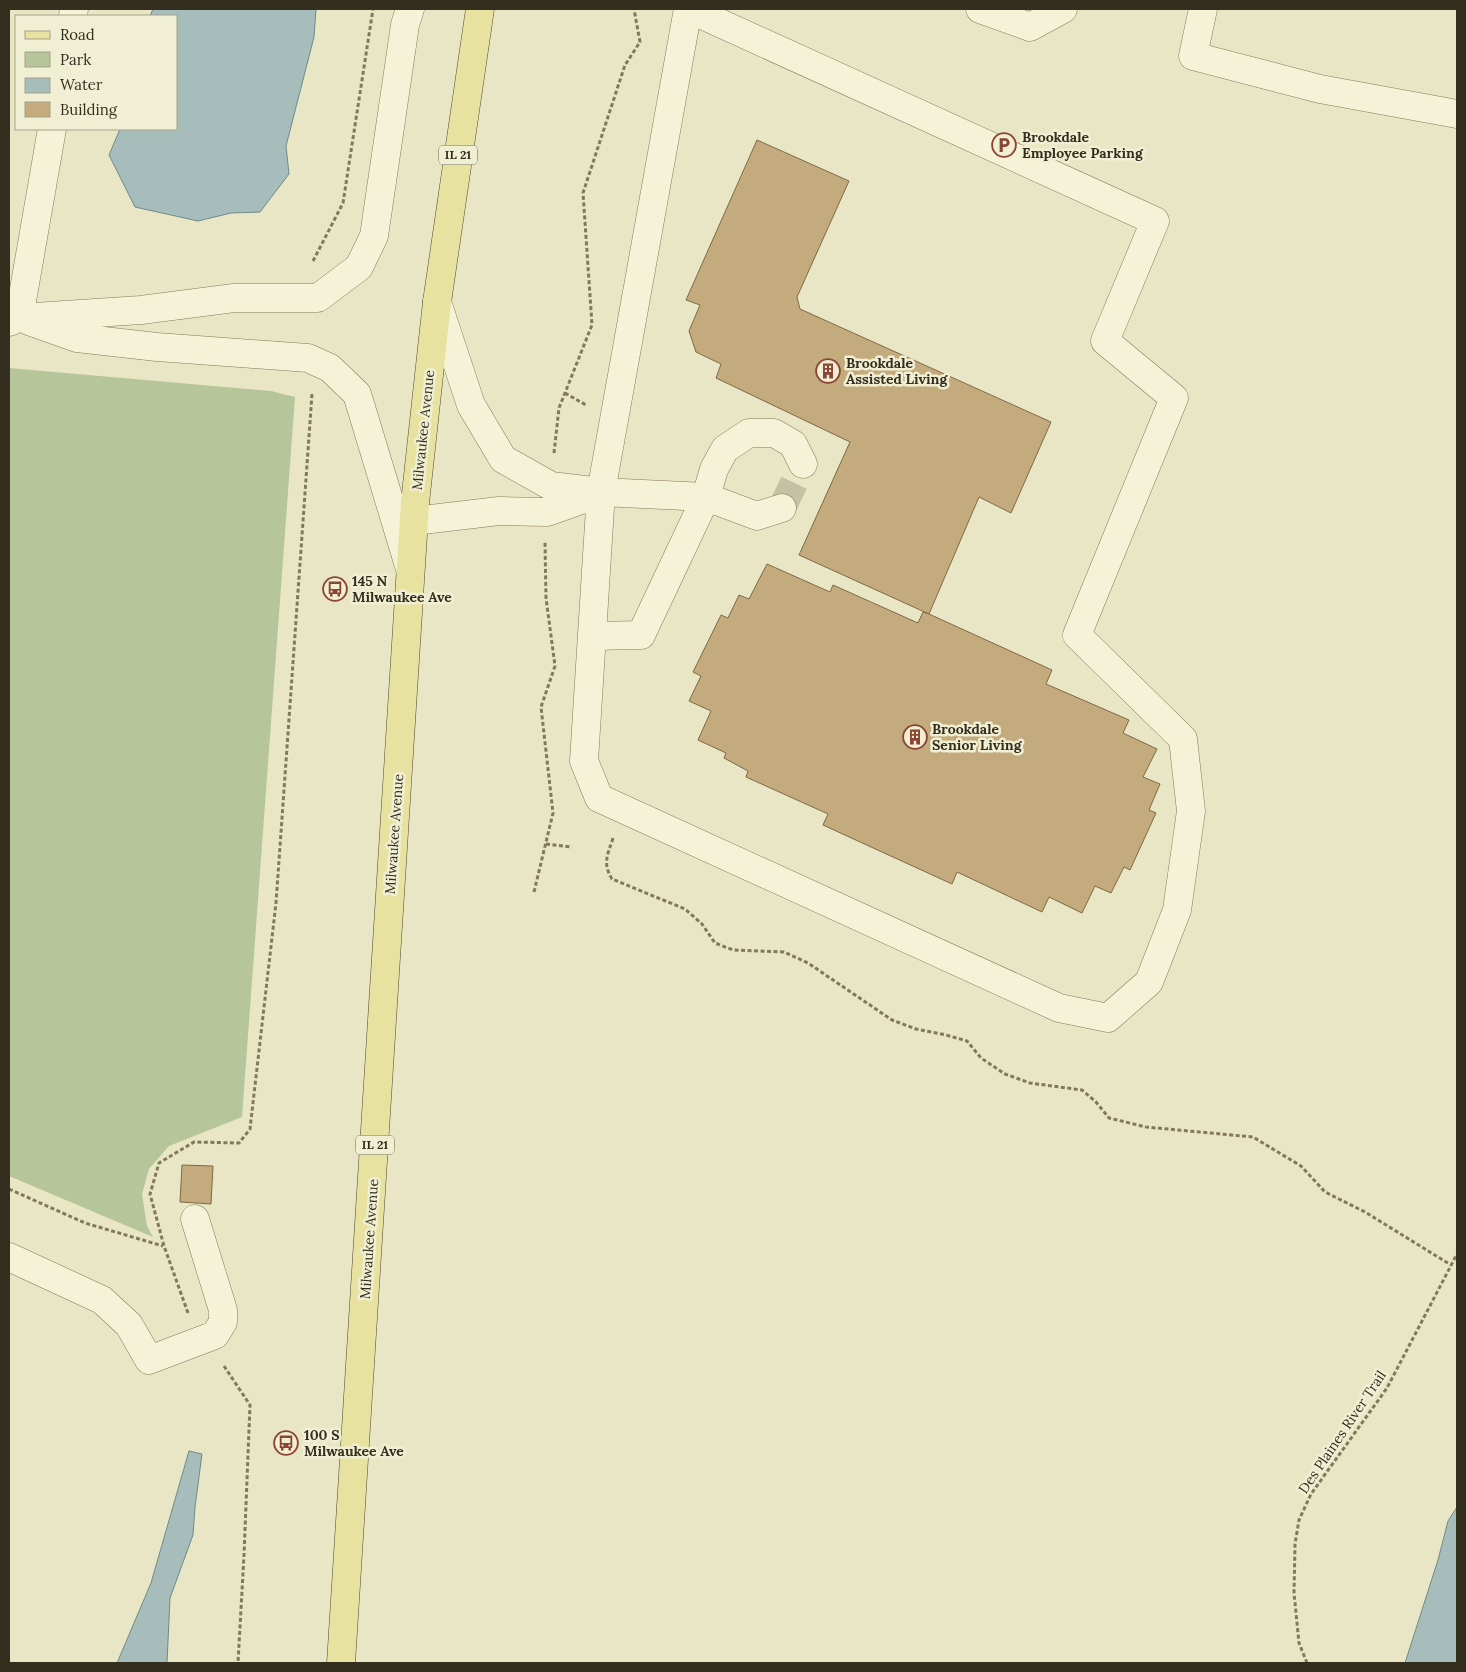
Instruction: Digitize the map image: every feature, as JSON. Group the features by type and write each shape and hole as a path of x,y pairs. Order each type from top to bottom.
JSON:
{"main road":[{"name":"Milwaukee Avenue","path":"341,1663 414,521 437,302 480,9"}],"lane":[{"path":"14,320 140,310 234,298 318,298 359,267 374,236 405,25 410,9"},
{"path":"688,9 1155,220 1105,341 1174,398 1077,635 1183,739 1191,811 1177,910 1149,982 1108,1018 1059,1008 599,798 584,761 601,492 688,9"},
{"path":"980,9 1030,27 1063,9"},
{"path":"1203,9 1193,56 1320,90 1457,114"},
{"path":"14,320 52,130"},
{"path":"437,302 470,405 503,459 551,486 601,492 706,497 757,516 782,508"},
{"path":"14,320 77,338 157,347 308,358 330,368 357,394 411,572"},
{"path":"592,636 641,635 706,497 714,469 725,449 749,433 774,433 793,444 803,464"},
{"path":"414,521 499,511 547,512 601,492"},
{"path":"9,1258 102,1300 129,1325 149,1360 215,1335 223,1322 223,1310 195,1219"}],"path":[{"path":"310,298 309,269 343,203 373,9"},
{"path":"554,454 559,408 592,325 583,193 626,65 640,42 634,9"},
{"path":"238,1663 250,1405 188,1312 164,1246 150,1194 159,1163 194,1142 239,1143 250,1129 276,903 314,361"},
{"path":"565,392 592,409"},
{"path":"534,892 553,813 541,707 555,666 546,598 545,533"},
{"path":"622,809 607,858 606,869 612,879 685,909 702,924 715,943 733,950 784,952 808,963 892,1020 916,1029 946,1034 967,1041 981,1058 1005,1074 1030,1083 1082,1090 1096,1102 1109,1118 1146,1128 1253,1137 1301,1166 1325,1192 1365,1212 1451,1265"},
{"path":"546,844 572,847"},
{"path":"9,1189 85,1223 164,1246"},
{"name":"Des Plaines River Trail","path":"1307,1663 1299,1643 1294,1593 1295,1544 1299,1520 1311,1494 1387,1388 1457,1254"}],"green space":[{"path":"9,368 271,391 295,397 242,1117 169,1146 149,1169 142,1194 147,1226 153,1237 9,1176"}],"water":[{"path":"153,9 316,9 314,37 286,146 289,174 260,212 231,213 198,221 135,207 109,155 120,130 178,130 178,15 150,15"},
{"path":"189,1451 202,1454 193,1535 170,1598 167,1663 117,1663 151,1583"},
{"path":"1457,1507 1457,1663 1405,1663 1438,1560 1448,1521"}],"building":[{"name":"Brookdale Assisted Living","path":"757,140 849,181 797,297 800,309 1051,422 1011,513 979,497 929,614 799,555 850,442 716,378 721,364 696,352 689,331 700,305 686,300"},
{"name":"Brookdale Senior Living","path":"767,564 830,592 833,585 918,623 923,612 929,614 1052,670 1046,684 1129,720 1123,733 1157,749 1143,777 1160,784 1149,810 1156,813 1130,870 1124,867 1111,893 1095,886 1082,913 1049,897 1042,912 957,872 952,884 823,825 828,814 746,777 748,771 724,758 726,753 698,740 711,711 689,701 701,676 693,672 721,615 728,618 739,595 749,599"},
{"path":"182,1165 213,1166 211,1204 180,1202"}],"tunnel":[{"path":"782,508 803,464"}],"place":[{"name":"Brookdale Employee Parking","path":"1004,145"},
{"name":"Brookdale Assisted Living","path":"828,371"},
{"name":"145 N Milwaukee Ave","path":"335,589"},
{"name":"Brookdale Senior Living","path":"915,737"},
{"name":"100 S Milwaukee Ave","path":"286,1443"}]}
